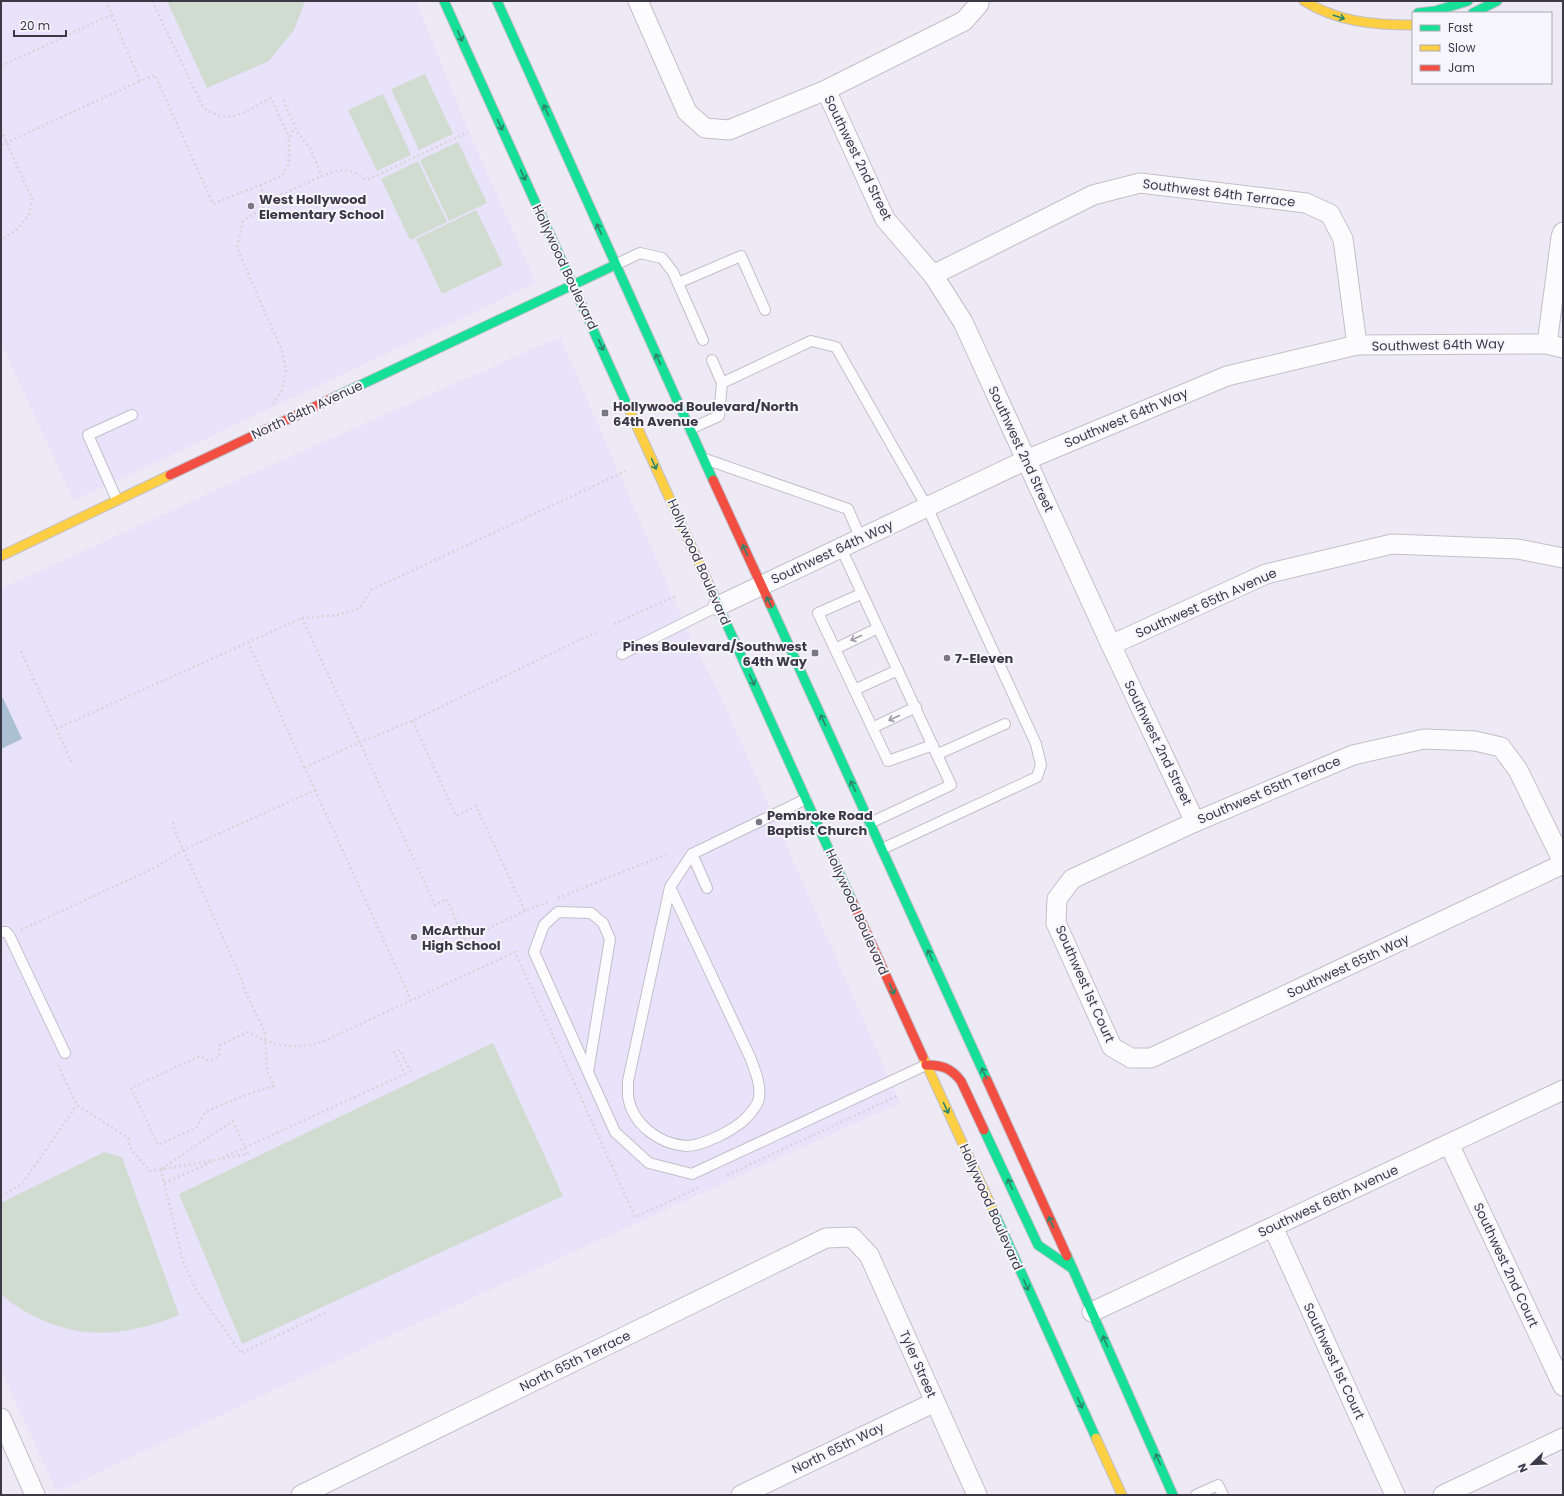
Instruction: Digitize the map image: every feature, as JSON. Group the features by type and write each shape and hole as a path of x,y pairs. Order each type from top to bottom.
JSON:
{"main road":[{"name":"Hollywood Boulevard","path":"444,1 1122,1495"},
{"path":"497,1 615,265 1073,1269 1174,1495"},
{"path":"1304,1 1310,5 1342,18 1383,25 1412,25"},
{"path":"1428,12 1468,1"},
{"path":"1475,12 1497,1"},
{"name":"North 64th Avenue","path":"1,556 615,265"},
{"path":"926,1065 937,1064 953,1071 964,1087 1038,1245 1073,1269"}],"street":[{"path":"638,1 687,112 705,128 729,130 826,90 964,21 979,2"},
{"name":"Southwest 2nd Street","path":"826,90 885,219 933,275 963,322 1111,645 1195,822"},
{"name":"Southwest 64th Terrace","path":"933,275 1093,195 1140,183 1306,203 1330,214 1343,238 1357,345"},
{"path":"1555,346 1561,237 1563,232"},
{"name":"Southwest 64th Way","path":"718,606 1026,460 1227,376 1357,345 1555,346"},
{"name":"Southwest 65th Avenue","path":"1111,645 1266,574 1392,544 1518,549 1563,558"},
{"name":"Southwest 65th Terrace","path":"1057,899 1072,879 1195,822 1353,755 1424,739 1475,741 1502,747 1518,770 1563,863"},
{"name":"Southwest 65th Way","path":"1131,1058 1151,1058 1563,863"},
{"name":"Southwest 1st Court","path":"1057,899 1056,923 1112,1047 1131,1058"},
{"name":"Southwest 66th Avenue","path":"1092,1312 1563,1090"},
{"name":"Southwest 2nd Court","path":"1449,1144 1563,1386"},
{"name":"Southwest 1st Court","path":"1273,1226 1396,1495"},
{"name":"North 65th Terrace","path":"301,1495 826,1238 852,1238"},
{"name":"Tyler Street","path":"852,1238 869,1255 977,1495"},
{"name":"North 65th Way","path":"741,1495 935,1402"},
{"path":"1,1418 36,1495"},
{"path":"1443,1495 1563,1438"}],"lane":[{"path":"615,265 640,253 662,258 673,272 704,340"},
{"path":"678,283 741,256 765,310"},
{"path":"722,383 811,341 836,346 927,507 1036,744 1041,765 1037,777 882,849"},
{"path":"690,429 719,416 722,383 712,360"},
{"path":"117,500 88,436 132,415"},
{"path":"703,458 848,510 861,539"},
{"path":"841,548 861,594 936,749 951,785 870,823"},
{"path":"861,594 818,613 888,762 936,749 1005,724"},
{"path":"622,654 718,606"},
{"path":"835,649 878,628"},
{"path":"854,690 898,670"},
{"path":"872,728 916,707"},
{"path":"670,888 750,1057 759,1081 759,1100 750,1114 736,1128 709,1140 687,1146 672,1143 655,1136 643,1126 634,1113 628,1097 628,1081 670,888 692,854 806,799"},
{"path":"692,854 707,888"},
{"path":"588,1072 610,939 604,923 591,913 558,912 544,925 534,952 588,1072 615,1132 649,1163 692,1174 926,1065"},
{"path":"5,934 65,1053"},
{"path":"1196,1495 1218,1485 1223,1495"}],"path":[{"path":"106,1 140,81"},
{"path":"1,145 155,75 213,204 282,176 289,163 289,138 271,98 231,117 223,117 212,114 203,107 152,1"},
{"path":"1,66 111,15"},
{"path":"283,100 295,128 310,148 322,176"},
{"path":"289,138 295,128"},
{"path":"1,130 32,199 29,216 16,230 1,240"},
{"path":"267,201 322,176 339,170 354,172 367,180 468,132"},
{"path":"260,185 267,201 266,206 243,221 237,248 282,351 286,371 282,390 273,404"},
{"path":"56,729 302,618 338,615 360,608 370,590 626,471"},
{"path":"614,624 676,596"},
{"path":"302,618 435,905 447,899 464,940 525,911 667,854"},
{"path":"411,1000 305,768 360,742 412,721 596,632"},
{"path":"248,642 315,790"},
{"path":"21,651 72,763"},
{"path":"412,721 456,816 476,806 525,911"},
{"path":"5,934 158,866 183,850 315,790"},
{"path":"173,822 174,831 242,980 245,991 265,1032 266,1042 267,1070 274,1086 248,1094 206,1112 196,1128 158,1145 131,1088 200,1056 207,1060 214,1060 219,1056 220,1045 248,1032 266,1042 291,1047 314,1045 515,952 635,1217 706,1184"},
{"path":"164,1183 406,1074 394,1052 400,1050 412,1075"},
{"path":"56,1062 77,1104 128,1138 131,1150 150,1171 248,1154 233,1121 161,1169"},
{"path":"720,1178 897,1096"},
{"path":"1,1196 22,1184 77,1104"},
{"path":"161,1169 183,1261 196,1289 241,1353 326,1312"}],"shaded area":[{"name":"West Hollywood Elementary School","path":"1,1 416,1 467,128 536,283 74,501 1,343"},
{"path":"167,1 305,1 294,30 269,61 207,88"},
{"path":"425,74 453,134 419,150 391,89"},
{"path":"383,94 411,155 377,171 348,110"},
{"path":"458,142 487,203 449,221 420,160"},
{"path":"418,161 447,222 410,240 381,179"},
{"path":"476,210 503,265 442,294 416,239"},
{"name":"McArthur High School","path":"560,337 690,637 720,695 900,1103 411,1326 57,1492 1,1370 1,589 249,475"},
{"path":"493,1043 563,1196 242,1344 179,1194"},
{"path":"104,1152 122,1157 179,1315 144,1327 94,1333 60,1327 42,1320 21,1309 1,1294 1,1203"}],"water":[{"path":"3,698 22,739 1,749 1,699"}],"traffic: fast":[{"path":"444,1 629,409"},
{"path":"497,1 713,480"},
{"path":"1426,12 1435,11 1468,1"},
{"path":"1475,12 1497,1"},
{"path":"333,398 615,265"},
{"path":"709,585 853,903"},
{"path":"770,604 987,1080"},
{"path":"984,1130 1038,1245 1073,1269"},
{"path":"993,1210 1096,1438"},
{"path":"1067,1256 1173,1495"}],"traffic: slow":[{"path":"1304,1 1330,14 1343,18 1370,23 1412,25"},
{"path":"629,409 709,585"},
{"path":"1,556 170,475"},
{"path":"923,1057 993,1210"},
{"path":"1096,1438 1122,1495"}],"traffic: jam":[{"path":"170,475 333,398"},
{"path":"713,480 770,604"},
{"path":"853,903 923,1057"},
{"path":"926,1065 946,1068 954,1073 961,1081 984,1130"},
{"path":"987,1080 1067,1256"}],"place":[{"name":"West Hollywood Elementary School","path":"251,206"},
{"name":"Hollywood Boulevard/North 64th Avenue","path":"605,413"},
{"name":"Pines Boulevard/Southwest 64th Way","path":"815,653"},
{"name":"7-Eleven","path":"947,658"},
{"name":"Pembroke Road Baptist Church","path":"759,822"},
{"name":"McArthur High School","path":"414,937"}]}
